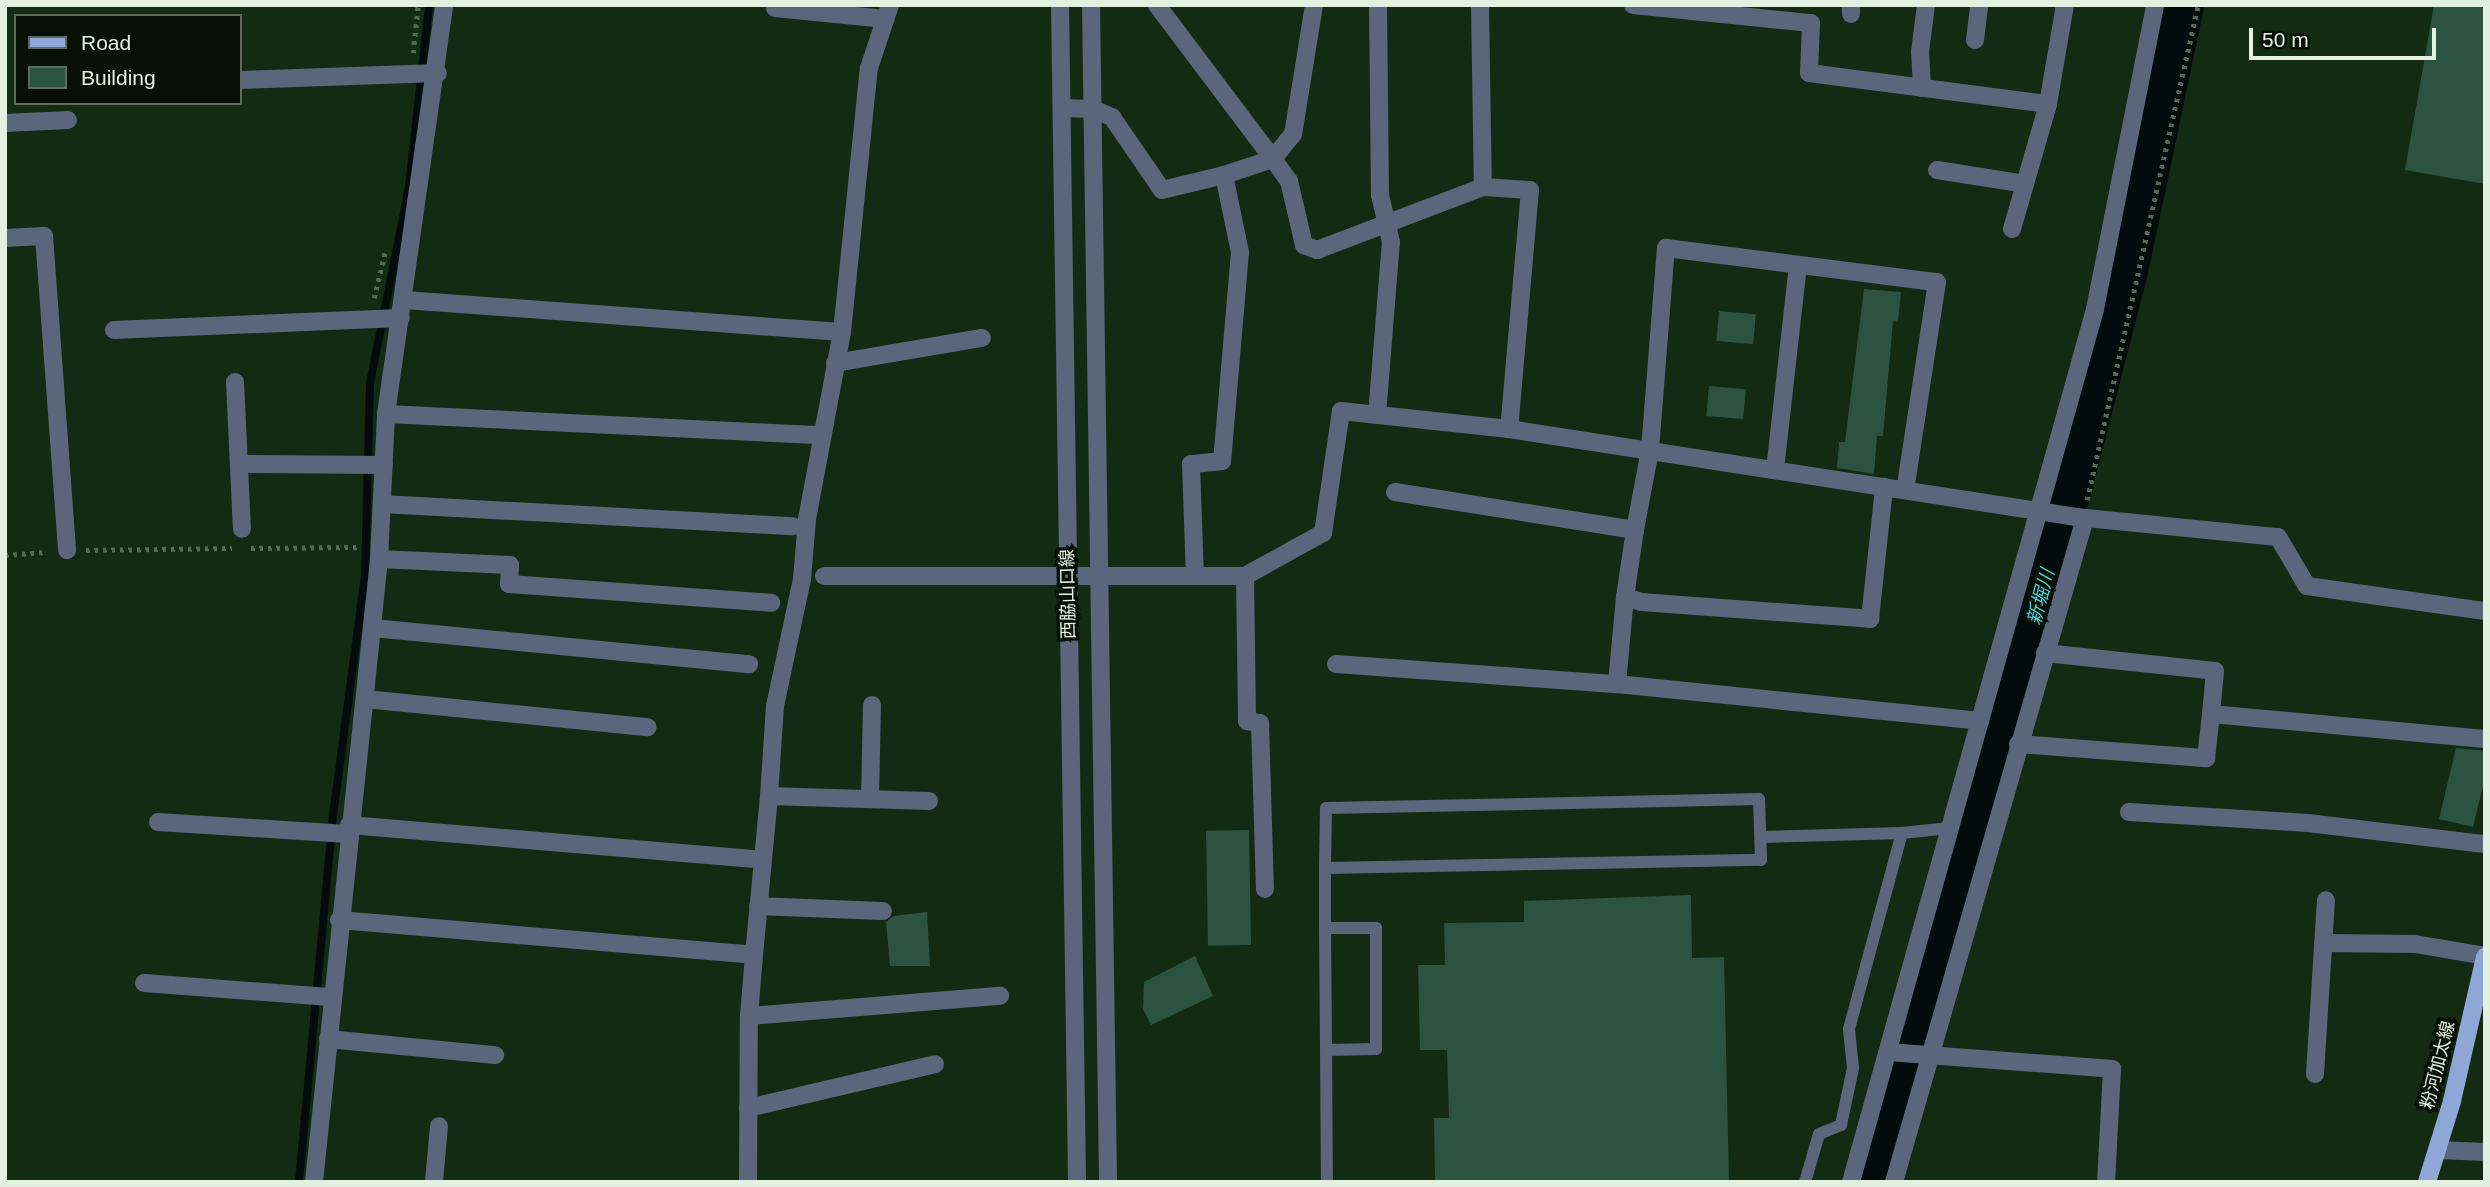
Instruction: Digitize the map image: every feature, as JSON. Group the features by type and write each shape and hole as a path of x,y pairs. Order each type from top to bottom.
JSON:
{"main road":[{"name":"粉河加太線","path":"2427,1182 2485,956"}],"street":[{"path":"314,1182 328,1039 317,996 339,920 345,831 373,628 384,465 388,318 405,300 427,72 444,5"},
{"name":"西脇山口線","path":"1060,5 1077,1182"},
{"name":"西脇山口線","path":"1091,5 1108,1182"},
{"path":"1157,5 1289,181 1304,245 1317,250 1483,187 1530,190 1509,429"},
{"path":"1063,108 1093,109 1112,117 1162,190 1273,159 1293,134 1314,5"},
{"path":"1377,415 1391,242 1380,195 1378,5"},
{"path":"1480,5 1483,187"},
{"path":"1633,5 1708,9 1811,23 1809,73 2048,104"},
{"path":"1922,88 1920,52 1926,5"},
{"path":"1975,40 1979,5"},
{"path":"2012,229 2048,104 2065,5"},
{"path":"1851,1182 1980,720 2043,512 2095,309 2155,5"},
{"path":"748,1182 749,1016 775,706 802,579 821,435 842,332 869,68 887,12 775,8"},
{"path":"242,80 427,72"},
{"path":"5,123 68,120"},
{"path":"1937,170 2025,184"},
{"path":"1195,576 1191,464 1222,461 1240,252 1224,174"},
{"path":"5,238 44,236 67,550"},
{"path":"1617,684 1625,597 1650,450 1666,248 1937,282 1905,490"},
{"path":"1774,470 1798,265"},
{"path":"405,300 842,332"},
{"path":"114,330 388,318"},
{"path":"835,363 982,338"},
{"path":"235,383 242,529"},
{"path":"824,576 1245,576 1323,533 1341,411 1509,429 2043,512 2278,537 2307,586 2485,611"},
{"path":"386,414 821,435"},
{"path":"239,464 384,465"},
{"path":"1625,597 1870,619 1884,487"},
{"path":"1395,492 1635,530"},
{"path":"382,503 792,526"},
{"path":"1894,1182 2045,653 2081,517"},
{"path":"379,559 510,565 509,584 771,604"},
{"path":"1245,576 1247,721 1260,723 1265,889"},
{"path":"373,628 749,664"},
{"path":"2018,744 2206,758 2215,671 2045,653"},
{"path":"1336,664 1617,684 1980,720"},
{"path":"365,699 648,727"},
{"path":"870,799 872,705"},
{"path":"2211,715 2485,739"},
{"path":"769,796 929,801"},
{"path":"2129,812 2308,823 2485,844"},
{"path":"158,822 317,832 345,831 762,860"},
{"path":"2315,1074 2326,900"},
{"path":"758,906 883,911"},
{"path":"339,920 754,955"},
{"path":"2323,943 2415,944 2485,956"},
{"path":"144,983 317,996"},
{"path":"749,1016 1000,996"},
{"path":"328,1039 495,1055"},
{"path":"1888,1052 2112,1069 2106,1182"},
{"path":"748,1108 935,1065"},
{"path":"434,1182 439,1126"},
{"path":"2437,1150 2485,1152"}],"lane":[{"path":"1325,868 1761,860 1759,799 1326,808 1325,868 1325,928 1327,1182"},
{"path":"1760,837 1902,833 1950,828"},
{"path":"1805,1182 1819,1134 1841,1125 1853,1068 1849,1029 1902,833"},
{"path":"1325,928 1376,928 1377,1049 1326,1050"}],"path":[{"path":"2081,517 2198,5"},
{"path":"5,555 67,550 351,547"}],"building":[{"path":"2434,5 2485,5 2485,184 2405,170"},
{"path":"1864,289 1901,292 1898,322 1893,321 1883,436 1877,436 1874,474 1837,468 1839,442 1845,442"},
{"path":"1719,311 1756,314 1753,344 1716,341"},
{"path":"1709,386 1746,389 1743,419 1706,416"},
{"path":"2456,748 2485,751 2485,778 2473,827 2439,819"},
{"path":"1249,830 1251,945 1208,946 1206,831"},
{"path":"1691,895 1692,958 1724,957 1729,1182 1435,1182 1434,1118 1449,1118 1447,1050 1420,1050 1418,965 1445,965 1444,923 1524,922 1524,901"},
{"path":"927,912 930,966 890,966 886,922 893,916"},
{"path":"1195,956 1213,996 1151,1025 1143,1009 1144,982"}],"waterway":[{"path":"299,1182 334,808 365,577 370,383 409,187 429,5"},
{"name":"新堀川","path":"1875,1182 2044,584 2125,271 2181,5"}]}
